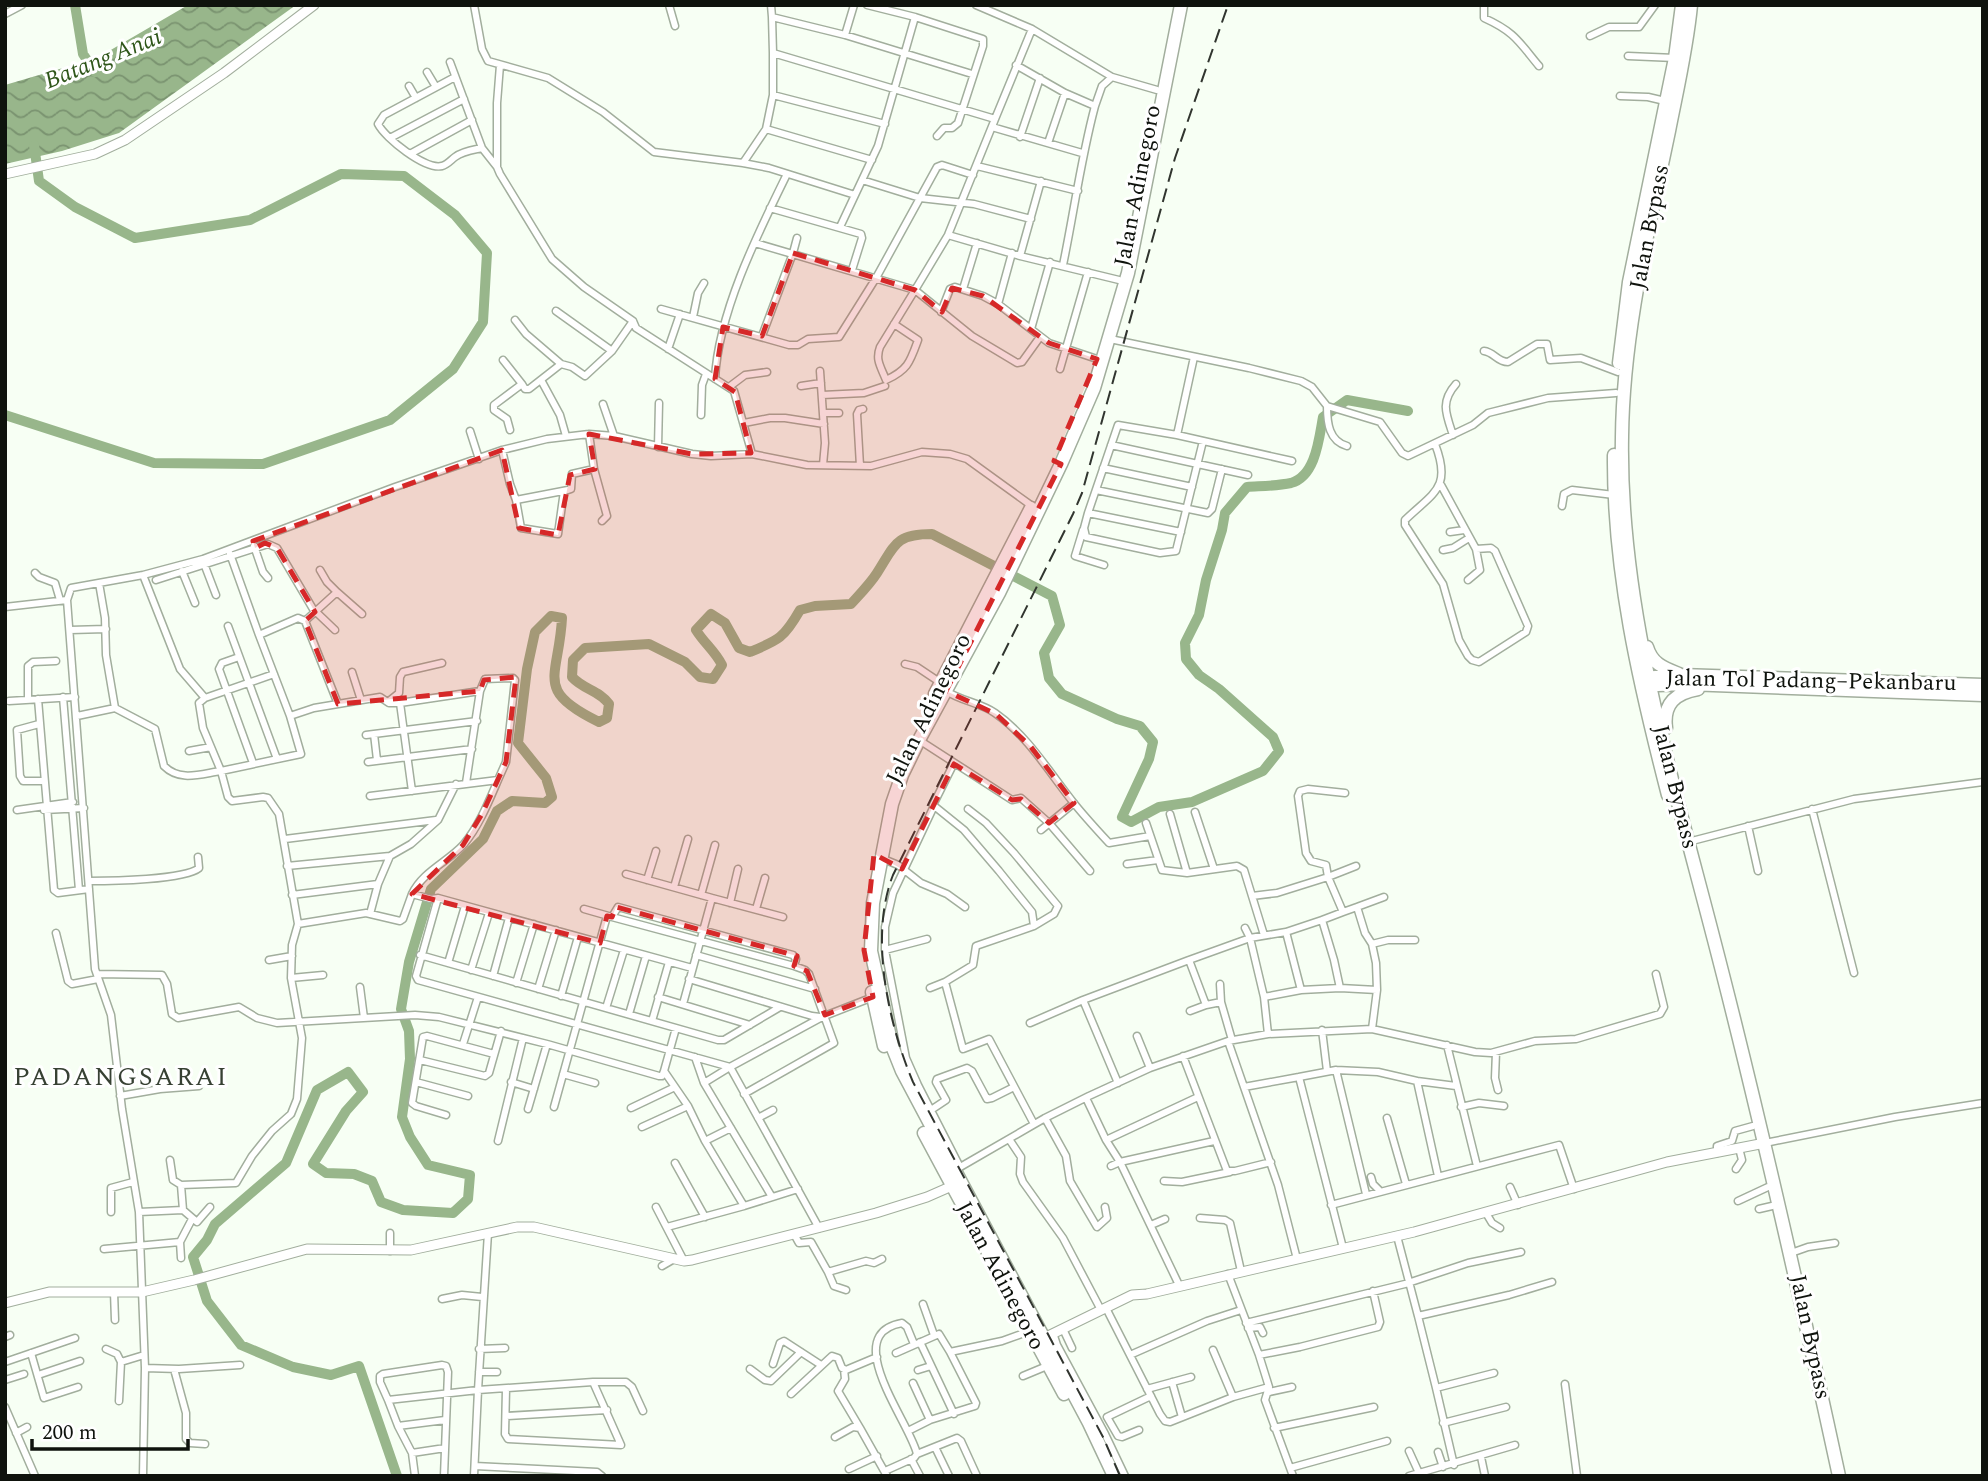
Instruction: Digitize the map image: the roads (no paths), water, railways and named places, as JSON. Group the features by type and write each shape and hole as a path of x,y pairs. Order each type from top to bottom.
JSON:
{"highway":[{"name":"Jalan Adinegoro","path":"1105,1476 1084,1431 952,1186 922,1115 885,1049 864,950 864,913 876,836 890,786 994,591 1094,388 1128,273 1170,43 1172,5"},
{"name":"Jalan Adinegoro","path":"1012,555 1032,506 1058,463 1097,359 1119,280 1157,90 1181,5"},
{"name":"Jalan Bypass","path":"1682,5 1675,58 1629,282 1616,393 1614,495 1625,598 1761,1144 1791,1253 1831,1454 1831,1476"},
{"name":"Jalan Bypass","path":"1691,5 1686,48 1636,297 1625,381 1622,478 1627,559 1645,682 1671,769 1753,1126 1761,1144 1768,1188 1766,1208 1839,1476"},
{"path":"1636,610 1651,658 1659,665 1681,675"},
{"name":"Jalan Tol Padang–Pekanbaru","path":"1645,682 1681,675 1983,685"},
{"name":"Jalan Tol Padang–Pekanbaru","path":"1645,682 1983,695"},
{"path":"1671,769 1665,718 1667,707 1674,696 1684,691 1719,685"},
{"path":"924,722 892,804 872,915 872,951 892,1046 922,1115 957,1169 1054,1334 1114,1476"}],"street":[{"path":"5,14 22,5"},
{"path":"5,174 95,154 125,140 225,73 314,5"},
{"path":"474,5 488,61 548,78 613,119 654,152 743,163 855,195"},
{"path":"669,5 675,26"},
{"path":"743,163 766,129 773,94 771,5"},
{"path":"845,35 854,5"},
{"path":"867,5 915,16 983,39 956,126 944,128 937,136"},
{"path":"976,5 1032,29 1112,77 1157,90"},
{"path":"1485,5 1484,18 1521,41 1539,66"},
{"path":"1590,36 1609,27 1639,27 1655,5"},
{"path":"840,227 872,160 885,124 915,16"},
{"path":"772,17 845,35 972,74"},
{"path":"894,324 918,340 911,360 901,373 886,380 876,358 880,347 948,235 1032,29"},
{"path":"773,53 995,119"},
{"path":"1628,56 1675,58"},
{"path":"450,62 482,148 497,167"},
{"path":"500,65 497,167 552,259 584,287 633,321 636,328 729,387 736,395 752,454"},
{"path":"1016,65 1065,93 1095,106"},
{"path":"427,72 436,88"},
{"path":"455,77 378,121 379,128 410,154 438,167 445,166 466,151 482,148"},
{"path":"1063,265 1078,191 1082,153 1102,86 1112,77"},
{"path":"1020,136 1040,78"},
{"path":"409,86 416,98"},
{"path":"1048,143 1065,93"},
{"path":"773,94 885,124"},
{"path":"1620,96 1665,101"},
{"path":"390,138 464,99"},
{"path":"410,154 472,120"},
{"path":"992,127 1082,153"},
{"path":"766,129 872,160"},
{"path":"661,309 794,346 808,339 839,337 876,278 939,165 973,175"},
{"path":"977,166 1078,191"},
{"path":"715,379 723,327 755,243 787,174"},
{"path":"862,180 920,198 974,204 1031,219"},
{"path":"1020,256 1041,181"},
{"path":"770,208 862,235 852,270"},
{"path":"948,235 1119,280"},
{"path":"762,336 797,238"},
{"path":"755,243 915,290 972,335 1017,363 1022,362 1040,337"},
{"path":"962,289 977,243"},
{"path":"998,304 1012,253"},
{"path":"1031,329 1050,262"},
{"path":"1060,369 1088,272"},
{"path":"693,317 698,293 704,283"},
{"path":"941,312 950,289 962,289 998,304 1049,343 1097,359"},
{"path":"556,311 612,351"},
{"path":"668,349 680,314"},
{"path":"515,320 526,334 561,364 585,376 612,351 633,321"},
{"path":"1110,339 1301,381 1311,387 1329,408 1380,422 1405,455 1411,456 1473,425 1484,414 1515,405 1572,395 1616,393"},
{"path":"1484,351 1493,353 1500,361 1508,362 1537,344 1547,344 1550,359 1581,358 1618,372"},
{"path":"1177,435 1194,357"},
{"path":"503,360 528,390 561,364"},
{"path":"729,387 745,375 767,372"},
{"path":"820,372 824,412 823,465"},
{"path":"701,415 702,385 706,374"},
{"path":"541,380 560,415 566,436"},
{"path":"801,386 821,383"},
{"path":"510,430 507,419 492,407 522,384"},
{"path":"1453,435 1445,403 1456,384"},
{"path":"822,395 864,393 885,386"},
{"path":"658,447 659,403"},
{"path":"603,404 614,436"},
{"path":"1329,408 1329,424 1333,436 1338,443 1347,446"},
{"path":"860,466 857,414 863,409"},
{"path":"824,412 839,413"},
{"path":"744,423 785,418 824,424"},
{"path":"1104,565 1075,556 1116,428 1122,424 1292,461"},
{"path":"470,431 480,459"},
{"path":"589,434 594,468 607,516 602,520"},
{"path":"156,580 254,545 395,487 502,450 566,436 589,434 614,436 711,456 752,454 807,465 860,466 890,462 922,452 950,454 967,459 1032,506"},
{"path":"1084,528 1088,538 1168,554 1175,551 1203,441"},
{"path":"1435,444 1443,473 1441,485 1405,520 1405,525 1443,584 1459,640 1468,656 1479,662 1526,632 1528,628 1495,551 1491,548 1476,549"},
{"path":"1111,445 1248,475"},
{"path":"502,450 521,528 556,535 564,491"},
{"path":"516,500 571,489 572,474 594,468"},
{"path":"1103,468 1192,487"},
{"path":"1096,490 1205,513 1211,512 1222,470"},
{"path":"1441,485 1476,549 1480,570 1468,580"},
{"path":"1562,506 1564,494 1572,490 1614,495"},
{"path":"1088,513 1181,532"},
{"path":"1450,532 1464,530"},
{"path":"1443,550 1453,548 1469,538"},
{"path":"254,545 265,544 277,548 316,612 335,630"},
{"path":"254,545 263,572 268,578"},
{"path":"77,716 115,708 155,729 164,766 183,777 299,755 302,752 230,553"},
{"path":"64,600 71,588 204,562"},
{"path":"204,562 216,595"},
{"path":"320,570 327,582 362,614"},
{"path":"182,571 195,603"},
{"path":"35,573 55,583 64,600 70,630 97,976 111,1015 120,1096 139,1212 145,1368 143,1476"},
{"path":"143,575 180,669 205,698"},
{"path":"99,583 106,629 106,655 115,708"},
{"path":"304,621 337,592"},
{"path":"5,607 64,600"},
{"path":"259,635 298,618 304,621 338,704"},
{"path":"228,626 276,759"},
{"path":"70,630 106,629"},
{"path":"239,657 219,665 219,671 253,764"},
{"path":"28,700 28,666 33,663 56,662"},
{"path":"387,702 399,693 403,672 442,663"},
{"path":"905,664 917,667 960,699 991,711 1009,726 1031,747 1109,843 1150,836"},
{"path":"352,672 361,700"},
{"path":"170,1160 173,1181 181,1185 236,1183 271,1131 291,1114 298,1096 302,1038 291,978 292,943 298,924 279,814 263,797 232,801 228,797 221,771 203,728 199,703 205,698 274,674"},
{"path":"298,924 370,914 402,921 420,881 463,845 498,780 506,762 515,680 513,678 485,679 480,691 466,783"},
{"path":"290,716 314,708 383,697 387,702 400,703 480,691"},
{"path":"9,701 75,696"},
{"path":"63,697 79,890"},
{"path":"38,699 44,808 54,890 58,893 89,889"},
{"path":"400,703 412,792"},
{"path":"366,735 477,721"},
{"path":"39,724 17,730 20,776 23,781 43,781"},
{"path":"374,734 377,760"},
{"path":"919,740 1012,800 1021,798 1049,823 1090,871"},
{"path":"189,751 211,747"},
{"path":"368,762 472,749"},
{"path":"954,762 933,801 934,806 893,893 884,950 906,1058 922,1115 946,1100 936,1082 937,1079 967,1068 972,1070 987,1099 1014,1087"},
{"path":"370,796 498,780"},
{"path":"1688,842 1854,799 1983,782"},
{"path":"287,866 390,856 411,844 438,820 456,784"},
{"path":"1343,912 1328,877 1326,865 1311,861 1307,857 1299,793 1308,789 1345,793"},
{"path":"1041,830 1074,803"},
{"path":"17,810 83,805"},
{"path":"934,806 964,830 999,871 1032,912 1034,926"},
{"path":"930,988 973,965 976,946 1034,926 1056,912 1058,906 986,823 968,809"},
{"path":"1812,809 1854,973"},
{"path":"1195,812 1214,869"},
{"path":"1170,814 1188,873"},
{"path":"285,839 438,820"},
{"path":"1146,823 1158,860 1166,873 1241,867 1264,934"},
{"path":"1748,826 1758,871"},
{"path":"674,887 688,839"},
{"path":"701,895 715,845"},
{"path":"647,880 656,851"},
{"path":"370,914 378,884 390,856"},
{"path":"89,881 137,879 192,872 199,868 198,858"},
{"path":"881,858 914,879 947,894 965,907"},
{"path":"1127,864 1158,860"},
{"path":"1252,896 1277,893 1356,866"},
{"path":"730,903 738,869"},
{"path":"626,874 783,917"},
{"path":"756,909 765,878"},
{"path":"292,895 378,884"},
{"path":"412,894 489,912 692,968"},
{"path":"1030,1023 1083,1000 1250,938 1286,932 1384,897"},
{"path":"431,898 416,976 418,981 730,1067 819,1228"},
{"path":"682,1004 712,898"},
{"path":"448,964 465,906"},
{"path":"1357,907 1365,933 1372,944 1376,963 1377,990 1372,1029"},
{"path":"584,909 793,955 795,963"},
{"path":"471,970 489,912"},
{"path":"612,914 700,935 795,963 807,972 834,1043 744,1094"},
{"path":"554,1107 600,943 612,914"},
{"path":"493,976 509,918"},
{"path":"1322,920 1340,988"},
{"path":"516,983 534,924"},
{"path":"1245,928 1250,938 1264,997 1268,1034"},
{"path":"538,989 556,930"},
{"path":"1286,932 1301,990"},
{"path":"56,933 70,983 97,976 162,975 167,984 172,1014 176,1017 194,1017 239,1007 265,1022 415,1015 470,1023 659,1076 663,1076 676,1028"},
{"path":"561,996 578,937"},
{"path":"884,950 927,939"},
{"path":"1372,944 1388,940 1415,940"},
{"path":"606,1009 624,950"},
{"path":"696,955 815,989"},
{"path":"269,960 292,956"},
{"path":"420,956 721,1040 780,1007"},
{"path":"629,1014 646,956"},
{"path":"1189,960 1206,1005"},
{"path":"652,1021 669,962"},
{"path":"957,1169 1034,1124 1086,1098 1150,1068 1230,1041 1268,1034 1372,1029 1475,1052 1496,1052 1535,1041 1576,1039 1660,1014 1664,1007 1656,974"},
{"path":"291,978 323,975"},
{"path":"689,979 812,1016 823,1016"},
{"path":"945,982 963,1049 989,1040 1034,1124"},
{"path":"1220,984 1220,1002 1230,1041 1271,1162 1297,1259"},
{"path":"360,987 363,1018"},
{"path":"1264,997 1301,990 1377,990"},
{"path":"463,1044 478,997"},
{"path":"658,997 750,1025"},
{"path":"704,1083 823,1016 873,997"},
{"path":"1083,1000 1118,1083"},
{"path":"1190,1011 1220,1002"},
{"path":"1322,1030 1327,1071"},
{"path":"420,1060 485,1076 489,1073 501,1031"},
{"path":"446,1115 413,1105 425,1036 494,1054"},
{"path":"1137,1036 1150,1068"},
{"path":"498,1141 523,1038"},
{"path":"528,1109 547,1044"},
{"path":"1447,1045 1477,1166"},
{"path":"1496,1052 1498,1090"},
{"path":"1183,1056 1223,1166 1230,1172"},
{"path":"695,1057 704,1083 772,1197"},
{"path":"1244,1087 1336,1070 1378,1072 1456,1086"},
{"path":"1336,1070 1366,1194"},
{"path":"664,1072 688,1106 705,1141 744,1206"},
{"path":"563,1074 595,1083"},
{"path":"1299,1077 1343,1248"},
{"path":"1418,1081 1438,1176"},
{"path":"416,1082 468,1096"},
{"path":"511,1082 534,1089"},
{"path":"120,1096 199,1086"},
{"path":"631,1108 675,1087"},
{"path":"1106,1140 1198,1097"},
{"path":"1086,1098 1106,1140 1121,1162 1125,1179 1152,1225 1179,1285"},
{"path":"1461,1107 1485,1103 1504,1106"},
{"path":"1054,1334 1132,1295 1397,1236 1667,1162 1895,1117 1983,1103"},
{"path":"642,1126 688,1106"},
{"path":"758,1118 773,1110"},
{"path":"1045,1118 1066,1156 1070,1181 1097,1227 1107,1218 1105,1207"},
{"path":"1387,1118 1406,1184"},
{"path":"1717,1153 1717,1146 1731,1142 1735,1131 1753,1126"},
{"path":"705,1141 731,1128"},
{"path":"1009,1139 1022,1161 1020,1174 1023,1182 1063,1238 1165,1421 1170,1422 1233,1397 1292,1387"},
{"path":"1111,1166 1214,1141"},
{"path":"1331,1205 1559,1144 1574,1189"},
{"path":"1737,1169 1741,1162 1739,1148"},
{"path":"1164,1181 1182,1182 1271,1162"},
{"path":"675,1163 705,1217"},
{"path":"1371,1177 1373,1184 1380,1191"},
{"path":"111,1212 111,1188 133,1182"},
{"path":"181,1185 183,1210 192,1219 199,1221 210,1207"},
{"path":"5,1303 49,1292 142,1292 307,1249 417,1249 517,1227 534,1227 679,1260 700,1259 905,1204 952,1186"},
{"path":"1510,1187 1518,1205"},
{"path":"1738,1201 1768,1188"},
{"path":"667,1227 799,1189"},
{"path":"656,1206 679,1260"},
{"path":"139,1212 183,1210"},
{"path":"1486,1213 1492,1223 1500,1228"},
{"path":"1200,1218 1225,1220 1230,1223 1241,1271"},
{"path":"181,1258 180,1241 192,1219"},
{"path":"1152,1225 1166,1219"},
{"path":"390,1233 390,1251"},
{"path":"474,1476 479,1349 488,1233"},
{"path":"794,1234 799,1243 811,1242 834,1286 846,1290"},
{"path":"1397,1236 1454,1465"},
{"path":"104,1249 180,1241"},
{"path":"1791,1253 1835,1243"},
{"path":"1247,1325 1410,1283 1468,1263 1521,1252"},
{"path":"828,1272 882,1259"},
{"path":"662,1266 679,1260"},
{"path":"1228,1274 1259,1355 1269,1389 1265,1398 1293,1476"},
{"path":"1418,1316 1552,1282"},
{"path":"1259,1355 1300,1348 1378,1327 1380,1322 1373,1291"},
{"path":"114,1292 115,1320"},
{"path":"442,1299 462,1295 482,1297"},
{"path":"923,1304 934,1335"},
{"path":"1130,1355 1207,1321 1241,1310"},
{"path":"920,1476 908,1431 880,1378 877,1344 880,1335 898,1323 905,1324 931,1366 954,1414"},
{"path":"1247,1325 1260,1328 1263,1332"},
{"path":"950,1352 1002,1341 1030,1331"},
{"path":"1054,1334 1072,1348"},
{"path":"1054,1334 1057,1345 1125,1476"},
{"path":"896,1353 934,1335 941,1335 976,1405 930,1420 908,1431"},
{"path":"5,1362 75,1338"},
{"path":"773,1364 782,1342 786,1342 821,1365"},
{"path":"106,1349 117,1353 121,1362 119,1401"},
{"path":"479,1349 505,1349"},
{"path":"1213,1350 1233,1397"},
{"path":"750,1368 765,1380 771,1381 801,1352"},
{"path":"31,1353 44,1398 78,1387"},
{"path":"121,1362 144,1355"},
{"path":"791,1394 834,1356 844,1369 845,1380 838,1391 886,1474 914,1457 959,1439 978,1476"},
{"path":"844,1369 849,1370 877,1357"},
{"path":"38,1375 80,1362"},
{"path":"145,1368 240,1365"},
{"path":"415,1476 412,1453 398,1426 380,1376 442,1365 446,1366 448,1372 444,1476"},
{"path":"918,1370 931,1366"},
{"path":"1023,1376 1047,1366"},
{"path":"174,1369 186,1413 186,1439 190,1443 205,1444"},
{"path":"479,1372 497,1372"},
{"path":"1436,1388 1494,1373"},
{"path":"5,1380 24,1374"},
{"path":"1139,1430 1118,1436 1107,1417 1172,1382 1191,1377"},
{"path":"593,1382 626,1452"},
{"path":"388,1400 446,1392 593,1382 629,1384 643,1411"},
{"path":"1172,1382 1182,1417"},
{"path":"914,1383 930,1420"},
{"path":"1565,1384 1577,1476"},
{"path":"506,1390 505,1436 511,1440 621,1445"},
{"path":"5,1407 35,1476"},
{"path":"1275,1428 1374,1407"},
{"path":"1443,1423 1506,1407"},
{"path":"506,1416 607,1410"},
{"path":"398,1426 445,1420"},
{"path":"16,1433 27,1427"},
{"path":"835,1437 853,1427 860,1428"},
{"path":"1290,1468 1387,1441"},
{"path":"1409,1476 1515,1446"},
{"path":"935,1447 949,1476"},
{"path":"412,1453 445,1448"},
{"path":"1409,1451 1419,1473"},
{"path":"1438,1452 1443,1467"},
{"path":"849,1469 877,1456"},
{"path":"1480,1457 1485,1476"},
{"path":"475,1466 525,1468 559,1473 597,1472 602,1476"},
{"path":"504,1476 505,1468"},
{"path":"525,1468 528,1476"}],"water":[{"name":"Batang Anai","path":"188,5 296,5 119,133 62,151 5,164 5,85 97,58"}],"waterway":[{"path":"75,5 83,54 95,72"},
{"path":"5,415 154,463 263,464 390,420 453,369 483,322 487,253 455,215 404,176 341,174 250,220 135,238 75,207 39,181 34,145"},
{"path":"397,1476 359,1366 331,1375 293,1367 241,1345 207,1301 193,1257 207,1240 215,1224 286,1163 317,1090 348,1072 363,1092 346,1111 313,1164 326,1173 354,1174 372,1181 381,1202 403,1210 453,1213 468,1199 470,1175 428,1165 410,1137 402,1117 410,1059 409,1031 401,1009 409,962 431,889 483,839 497,811 512,801 545,803 552,797 546,778 518,743 527,669 535,632 551,616 562,618 555,669 557,691 578,711 599,722 607,718 609,704 572,677 573,660 585,648 649,644 685,662 700,677 713,679 722,665 696,630 711,614 725,623 739,648 750,652 780,637 800,610 815,606 851,604 871,581 897,543 910,536 932,534 1052,596 1060,625 1044,653 1049,678 1062,694 1117,719 1140,726 1153,742 1149,759 1122,817 1131,822 1159,807 1192,802 1263,771 1279,751 1273,737 1219,689 1199,675 1186,659 1185,643 1199,615 1225,513 1247,487 1291,483 1306,473 1315,455 1323,417 1347,400 1408,411"}],"railway":[{"path":"1120,1476 1103,1437 913,1082 889,1007 882,952 882,925 893,875 1082,493 1175,158 1228,5"}],"district":[{"name":"PADANGSARAI","path":"121,1077"}]}
